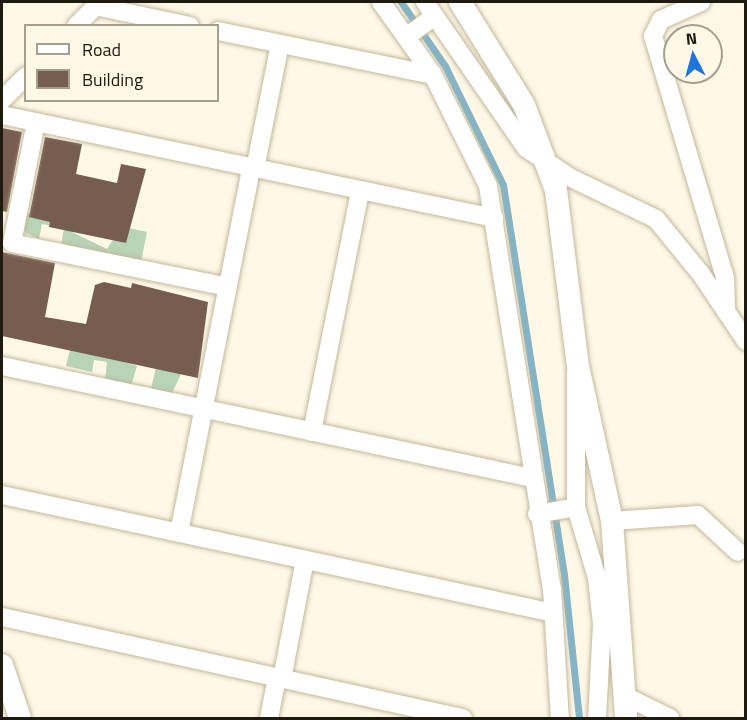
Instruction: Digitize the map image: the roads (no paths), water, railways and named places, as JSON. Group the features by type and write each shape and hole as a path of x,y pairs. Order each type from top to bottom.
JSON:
{"street":[{"path":"381,2 433,75 482,170 494,219 537,514 554,613 560,718"},
{"path":"425,2 513,133 549,164 656,219 746,341"},
{"path":"460,2 524,105 549,164 568,268 578,366 612,521 611,601 597,718"},
{"path":"701,2 661,20 653,36 725,278 726,312"},
{"path":"78,24 97,4 182,24"},
{"path":"406,37 428,21"},
{"path":"219,31 433,75"},
{"path":"179,533 280,44"},
{"path":"2,100 24,78"},
{"path":"2,115 494,219"},
{"path":"36,122 12,243 228,287"},
{"path":"312,432 360,191"},
{"path":"2,366 532,478"},
{"path":"578,366 573,429 576,507 611,601 626,708 670,718"},
{"path":"2,495 554,613"},
{"path":"537,514 576,507"},
{"path":"612,521 698,515 738,552"},
{"path":"269,718 305,560"},
{"path":"2,617 463,718"},
{"path":"2,666 20,718"}],"waterway":[{"path":"401,2 445,66 503,185 564,575 579,718"}]}
